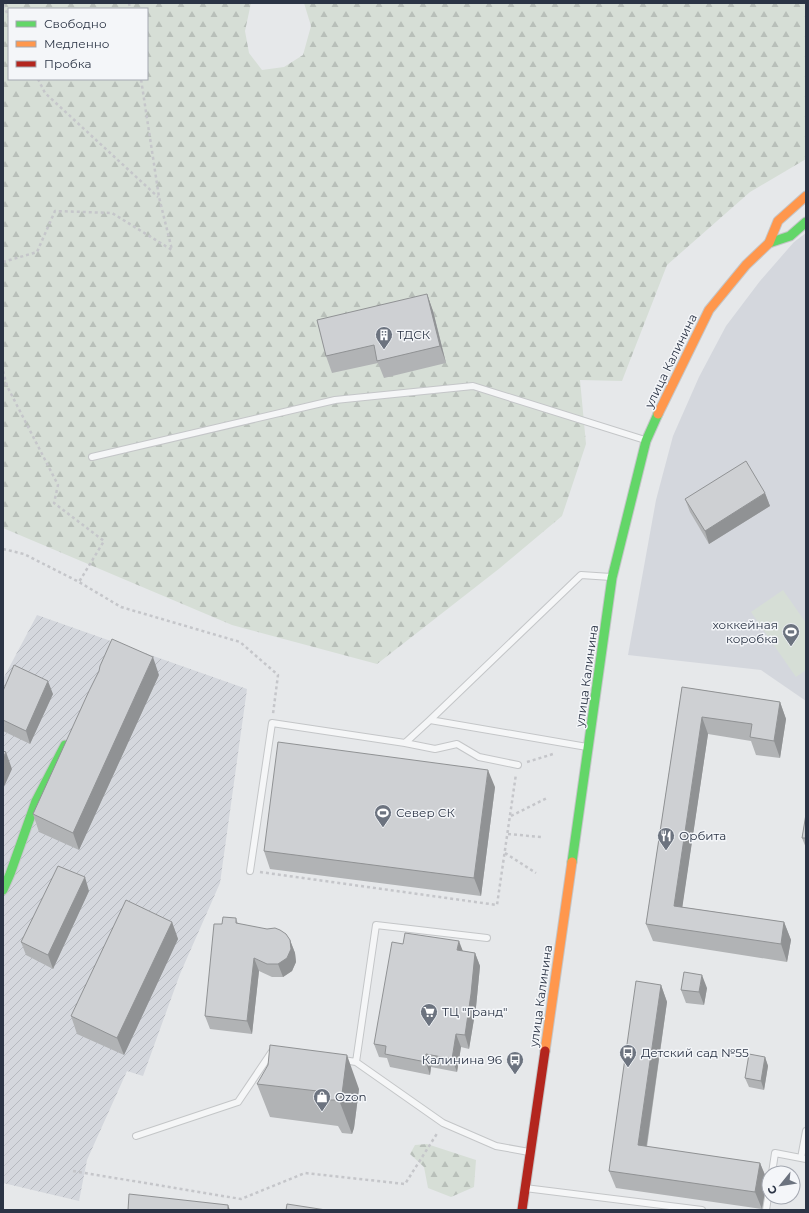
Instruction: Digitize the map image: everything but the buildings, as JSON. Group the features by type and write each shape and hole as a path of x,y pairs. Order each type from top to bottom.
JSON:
{"main road":[{"name":"улица Калинина","path":"522,1210 612,578 646,441 709,310 746,265 769,243 778,221 806,196"},
{"path":"769,243 790,236 806,222"},
{"path":"3,890 36,801 68,739"}],"lane":[{"path":"92,457 335,400 473,386 646,441"},
{"path":"405,742 430,720 581,575 612,578"},
{"path":"430,720 589,748"},
{"path":"250,871 272,723 405,742 435,749 457,744 479,757 518,765"},
{"path":"356,1062 376,925 487,938"},
{"path":"136,1136 238,1102 274,1049 281,1050"},
{"path":"333,1059 356,1062 443,1123 496,1146 530,1153"},
{"path":"773,1165 775,1153 803,1159 806,1131"},
{"path":"525,1188 702,1210"}],"path":[{"path":"3,5 8,16"},
{"path":"38,80 45,93 159,197"},
{"path":"3,262 37,252 55,211 112,213 172,250 159,197 141,80"},
{"path":"3,371 7,386 58,485 54,503 104,541 79,582"},
{"path":"3,384 7,386"},
{"path":"3,549 24,554 79,582 121,607 240,642 278,675 272,723"},
{"path":"250,871 497,905 518,765 553,754"},
{"path":"510,816 547,798"},
{"path":"508,834 541,837"},
{"path":"505,853 536,873"},
{"path":"73,1171 240,1199 305,1173 405,1184 443,1123"}],"shaded area":[{"path":"806,233 806,701 761,670 628,655 656,500 673,436 699,377 726,326 760,281 794,242"},
{"path":"37,615 247,689 220,883 180,974 143,1076 127,1071 87,1160 79,1201 3,1183 3,679"}],"green space":[{"path":"3,3 251,3 245,31 249,53 262,70 284,67 303,55 311,26 304,3 806,3 806,159 750,192 667,265 622,381 580,380 586,444 562,516 500,568 377,664 232,625 3,528"},
{"name":"хоккейная коробка","path":"783,590 806,623 806,670 796,677 751,612"},
{"path":"427,1144 476,1160 474,1187 451,1197 428,1188 424,1167 410,1154 415,1145"}],"traffic: fast":[{"path":"769,243 790,236 806,222"},
{"path":"572,862 612,578 646,441 658,414"},
{"path":"3,890 36,801 65,745"}],"traffic: slow":[{"path":"658,414 709,310 746,265 769,243 778,221 806,196"},
{"path":"545,1051 572,862"}],"traffic: jam":[{"path":"522,1210 545,1051"}],"place":[{"name":"ТДСК","path":"384,350"},
{"name":"хоккейная коробка","path":"791,647"},
{"name":"Север СК","path":"383,828"},
{"name":"Орбита","path":"666,851"},
{"name":"ТЦ \"Гранд\"","path":"429,1027"},
{"name":"Детский сад №55","path":"628,1068"},
{"name":"Калинина 96","path":"515,1075"},
{"name":"Ozon","path":"322,1112"}]}
